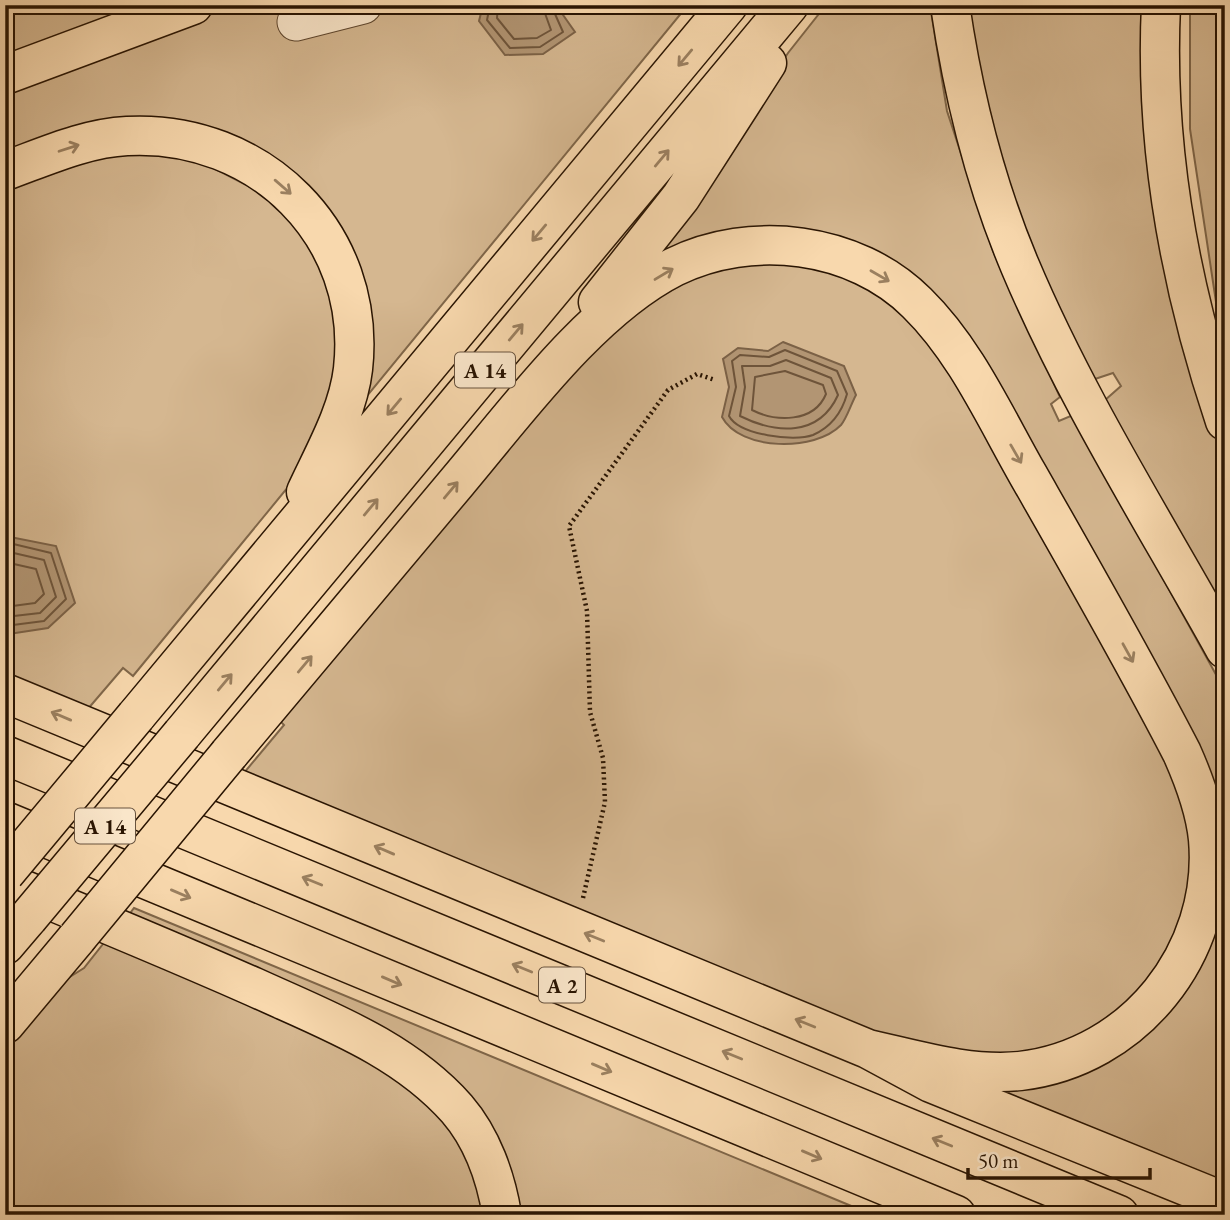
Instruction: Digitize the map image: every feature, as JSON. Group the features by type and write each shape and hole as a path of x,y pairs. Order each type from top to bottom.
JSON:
{"highway":[{"path":"5,75 193,5"},
{"name":"A 14","path":"5,873 728,5"},
{"name":"A 14","path":"17,931 789,5"},
{"path":"5,1024 540,384 592,310 681,197 804,5"},
{"path":"950,5 972,121 993,193 1020,264 1086,399 1225,649"},
{"path":"1161,5 1161,85 1171,204 1194,322 1225,421"},
{"path":"5,171 71,147 108,138 176,136 222,149 260,169 279,182 307,212 334,253 349,296 354,339 353,369 336,427 285,537"},
{"path":"540,384 626,299 672,268 693,259 741,247 788,246 837,256 879,275 916,302 964,361 1182,753 1204,818 1208,880 1190,949 1176,973 1146,1010 1096,1048 1022,1070 957,1069 868,1049"},
{"path":"5,693 868,1049 931,1083 1225,1202"},
{"name":"A 2","path":"5,755 1119,1215"},
{"path":"5,821 956,1215"},
{"path":"5,881 202,964 388,1051 428,1081 458,1110 471,1129 492,1173 502,1215"}],"lane":[{"path":"296,22 347,7"}],"path":[{"path":"576,929 605,802 603,758 590,712 587,611 569,526 668,390 697,374 715,380"}],"shaded area":[{"path":"5,5 139,5 5,55"},
{"path":"236,5 688,5 358,407 364,335 244,144 5,162 5,89"},
{"path":"826,5 930,5 947,111 993,251 1060,397 1051,404 1059,421 1073,415 1225,691 1225,1188 962,1081 1106,1053 1218,873 997,395 866,256 646,265 788,53"},
{"path":"963,5 1148,5 1195,381 1225,462 1225,617 1104,401 1121,386 1113,373 1092,380 1025,237 986,122"},
{"path":"1190,5 1225,5 1225,329 1216,302 1190,129"},
{"path":"175,148 283,204 332,281 340,378 293,481 133,676 123,668 87,710 5,677 5,182 72,157"},
{"path":"730,258 842,268 927,328 1189,799 1192,901 1139,1003 1040,1057 910,1048 243,774 284,725 277,718 623,311"},
{"path":"134,908 873,1215 515,1215 473,1114 128,916"},
{"path":"107,939 340,1037 448,1114 493,1215 5,1215 5,1044 49,990 84,968"}],"water":[{"path":"483,5 556,5 575,32 543,54 505,55 479,21"},
{"path":"783,342 844,366 856,395 841,425 829,434 797,443 761,442 731,428 722,417 729,387 723,359 738,348 768,351"},
{"path":"5,536 56,546 75,603 48,628 9,634 5,631"}]}
